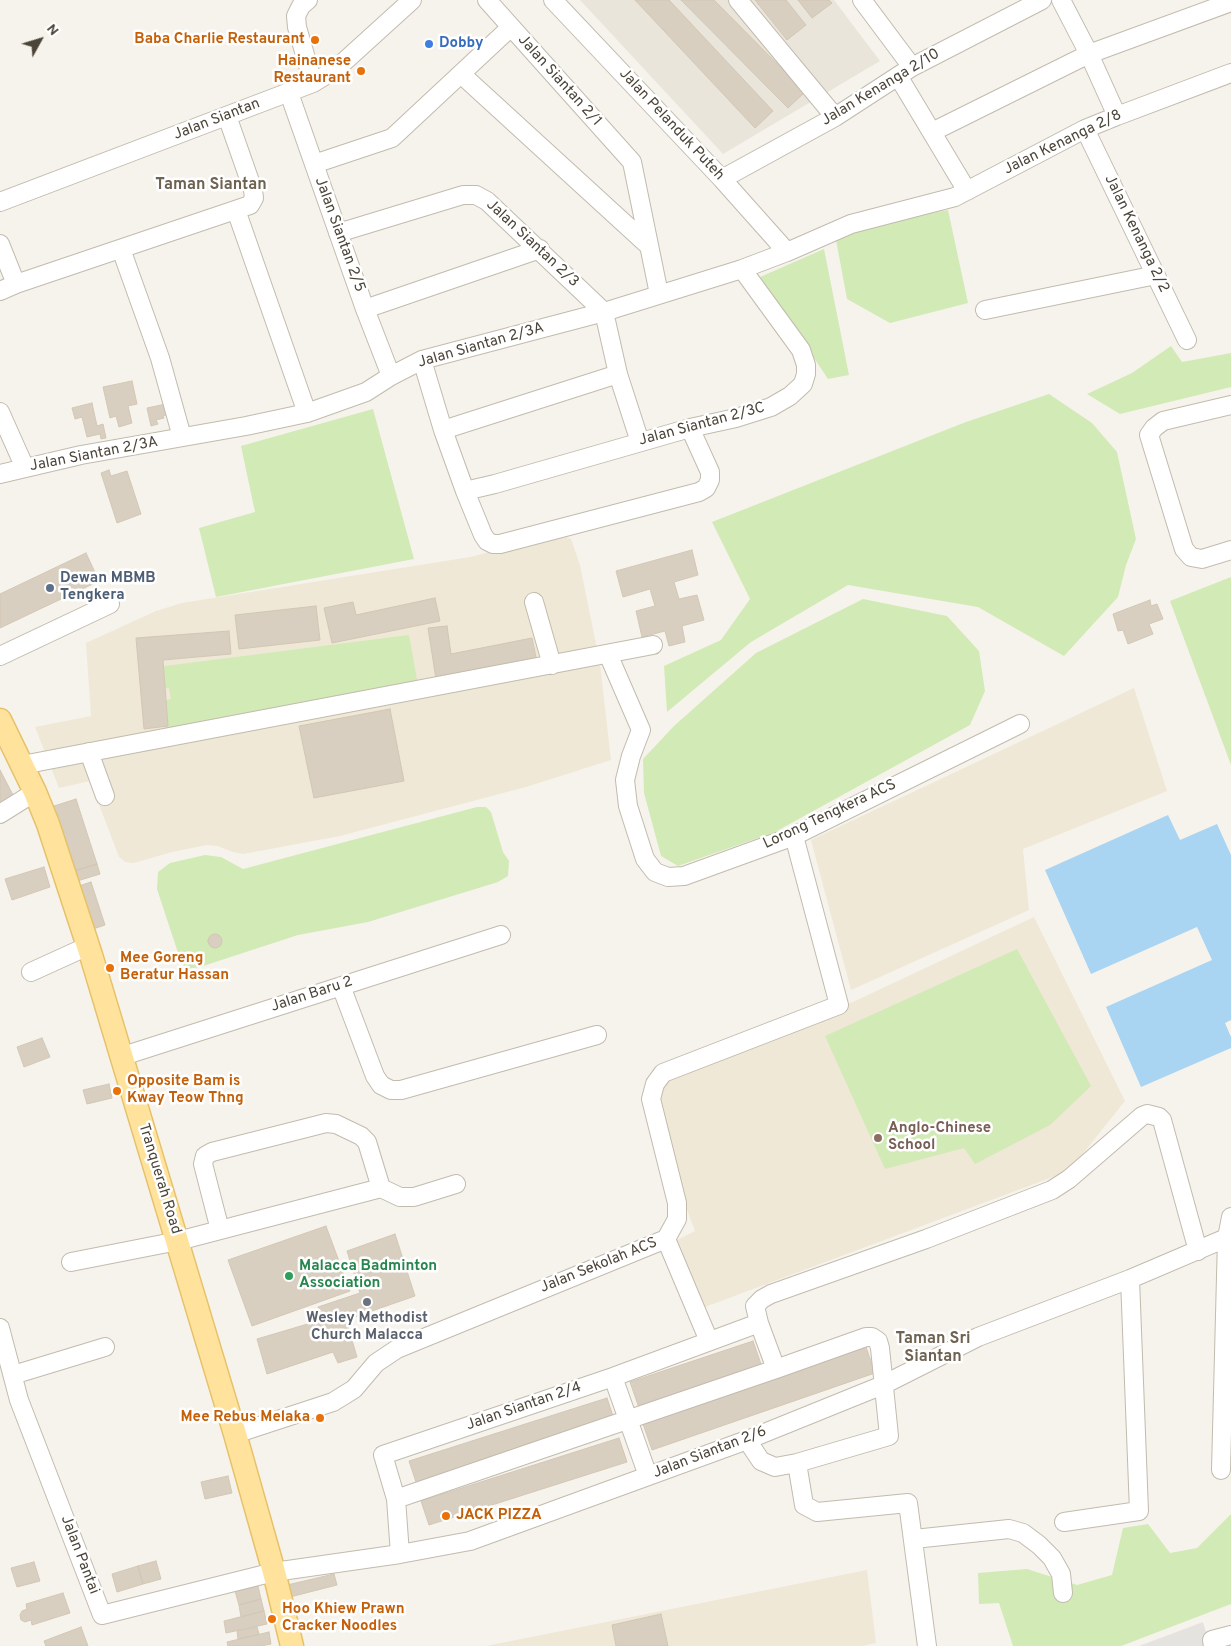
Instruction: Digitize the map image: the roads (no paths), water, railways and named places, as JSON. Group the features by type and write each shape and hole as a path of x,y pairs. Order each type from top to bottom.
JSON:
{"main road":[{"name":"Tranquerah Road","path":"0,720 35,792 54,841 88,946 236,1434 292,1646"}],"street":[{"path":"308,0 301,6 296,16 297,27 313,83"},
{"name":"Jalan Siantan","path":"0,202 313,83 336,69 412,0"},
{"name":"Jalan Siantan 2/1","path":"487,0 632,162 648,245"},
{"path":"738,0 835,118"},
{"path":"862,0 905,71 961,194"},
{"name":"Jalan Kenanga 2/10","path":"722,180 835,118 905,71 1014,6 1042,0"},
{"path":"1061,0 1117,116"},
{"name":"Jalan Pelanduk Puteh","path":"557,1 787,252"},
{"path":"932,132 1088,54 1231,2"},
{"path":"314,164 392,138 511,27"},
{"name":"Jalan Kenanga 2/8","path":"787,252 851,224 961,194 1085,129 1231,73"},
{"path":"461,74 648,245 659,294"},
{"name":"Jalan Siantan 2/5","path":"289,93 365,309 391,376"},
{"path":"0,244 8,287 250,205 254,198 253,190 227,116"},
{"name":"Jalan Kenanga 2/2","path":"1085,129 1187,340"},
{"name":"Jalan Siantan 2/3","path":"338,233 463,195 476,195 487,200 604,312"},
{"path":"236,210 308,413"},
{"path":"121,249 160,358 182,437"},
{"path":"365,309 540,249"},
{"name":"Jalan Siantan 2/3A","path":"0,474 81,455 246,426 308,413 366,392 422,360 604,312 742,269 787,252"},
{"name":"Jalan Siantan 2/3C","path":"466,491 529,475 690,428 736,418 771,406 790,396 803,384 806,374 806,365 801,350 742,269"},
{"path":"985,310 1156,275"},
{"path":"604,312 618,374 640,442"},
{"path":"422,360 444,430 483,535 487,541 494,544 699,492 706,488 710,480 710,472 690,428"},
{"path":"444,430 618,374"},
{"path":"1231,405 1163,422 1154,428 1149,435 1184,549 1191,557 1202,559 1231,550"},
{"path":"0,412 25,468"},
{"path":"534,602 552,665"},
{"path":"0,656 110,604"},
{"path":"22,765 653,645"},
{"name":"Lorong Tengkera ACS","path":"608,654 641,730 630,756 626,780 628,806 645,859 655,872 668,877 684,876 794,836 1020,724"},
{"path":"89,752 105,796"},
{"path":"0,814 35,792"},
{"name":"Jalan Sekolah ACS","path":"236,1434 332,1402 354,1389 376,1363 397,1349 666,1238 677,1219 677,1202 651,1099 655,1084 663,1073 838,1006 794,836"},
{"name":"Jalan Baru 2","path":"122,1056 501,935"},
{"path":"31,972 88,946"},
{"path":"341,986 375,1076 381,1085 391,1090 402,1090 597,1035"},
{"path":"776,1369 759,1323 755,1306 762,1299 770,1294 943,1233 1052,1190 1069,1179 1147,1114 1159,1117 1162,1120 1198,1251"},
{"path":"220,1230 203,1164 205,1156 212,1152 326,1123 336,1124 362,1136 368,1142 381,1188"},
{"path":"71,1262 178,1241 381,1188 400,1197 414,1197 456,1184"},
{"path":"1221,1470 1228,1345 1229,1237 1231,1217"},
{"name":"Jalan Siantan 2/6","path":"274,1572 400,1554 470,1541 747,1440 883,1386 978,1337 1130,1279 1229,1237"},
{"path":"666,1238 709,1341"},
{"path":"1064,1522 1139,1511 1130,1279"},
{"name":"Jalan Siantan 2/4","path":"400,1554 396,1499 383,1455 613,1377 759,1323"},
{"name":"Jalan Pantai","path":"0,1328 19,1400 102,1615 274,1572"},
{"path":"396,1499 866,1337 872,1337 878,1341 889,1436 797,1463 775,1467 761,1461 747,1440"},
{"path":"12,1375 105,1347"},
{"path":"613,1377 648,1476"},
{"path":"797,1463 804,1505 817,1512 908,1502 927,1646"},
{"path":"914,1539 1009,1529 1023,1534 1039,1545 1052,1558 1061,1574 1063,1593"},
{"path":"1207,1644 1231,1634"}],"water":[{"path":"1168,815 1180,840 1217,824 1231,855 1231,1020 1225,1023 1231,1037 1231,1048 1141,1087 1106,1007 1212,960 1197,927 1091,974 1045,870"}],"place":[{"name":"Baba Charlie Restaurant","path":"315,40"},
{"name":"Dobby","path":"429,44"},
{"name":"Hainanese Restaurant","path":"361,71"},
{"name":"Dewan MBMB Tengkera","path":"50,588"},
{"name":"Mee Goreng Beratur Hassan","path":"110,968"},
{"name":"Opposite Bam is Kway Teow Thng","path":"117,1091"},
{"name":"Anglo-Chinese School","path":"878,1138"},
{"name":"Malacca Badminton Association","path":"289,1276"},
{"name":"Wesley Methodist Church Malacca","path":"367,1302"},
{"name":"Mee Rebus Melaka","path":"320,1418"},
{"name":"JACK PIZZA","path":"446,1516"},
{"name":"Hoo Khiew Prawn Cracker Noodles","path":"272,1619"}],"district":[{"name":"Taman Siantan","path":"211,186"},
{"name":"Taman Sri Siantan","path":"933,1349"}]}
